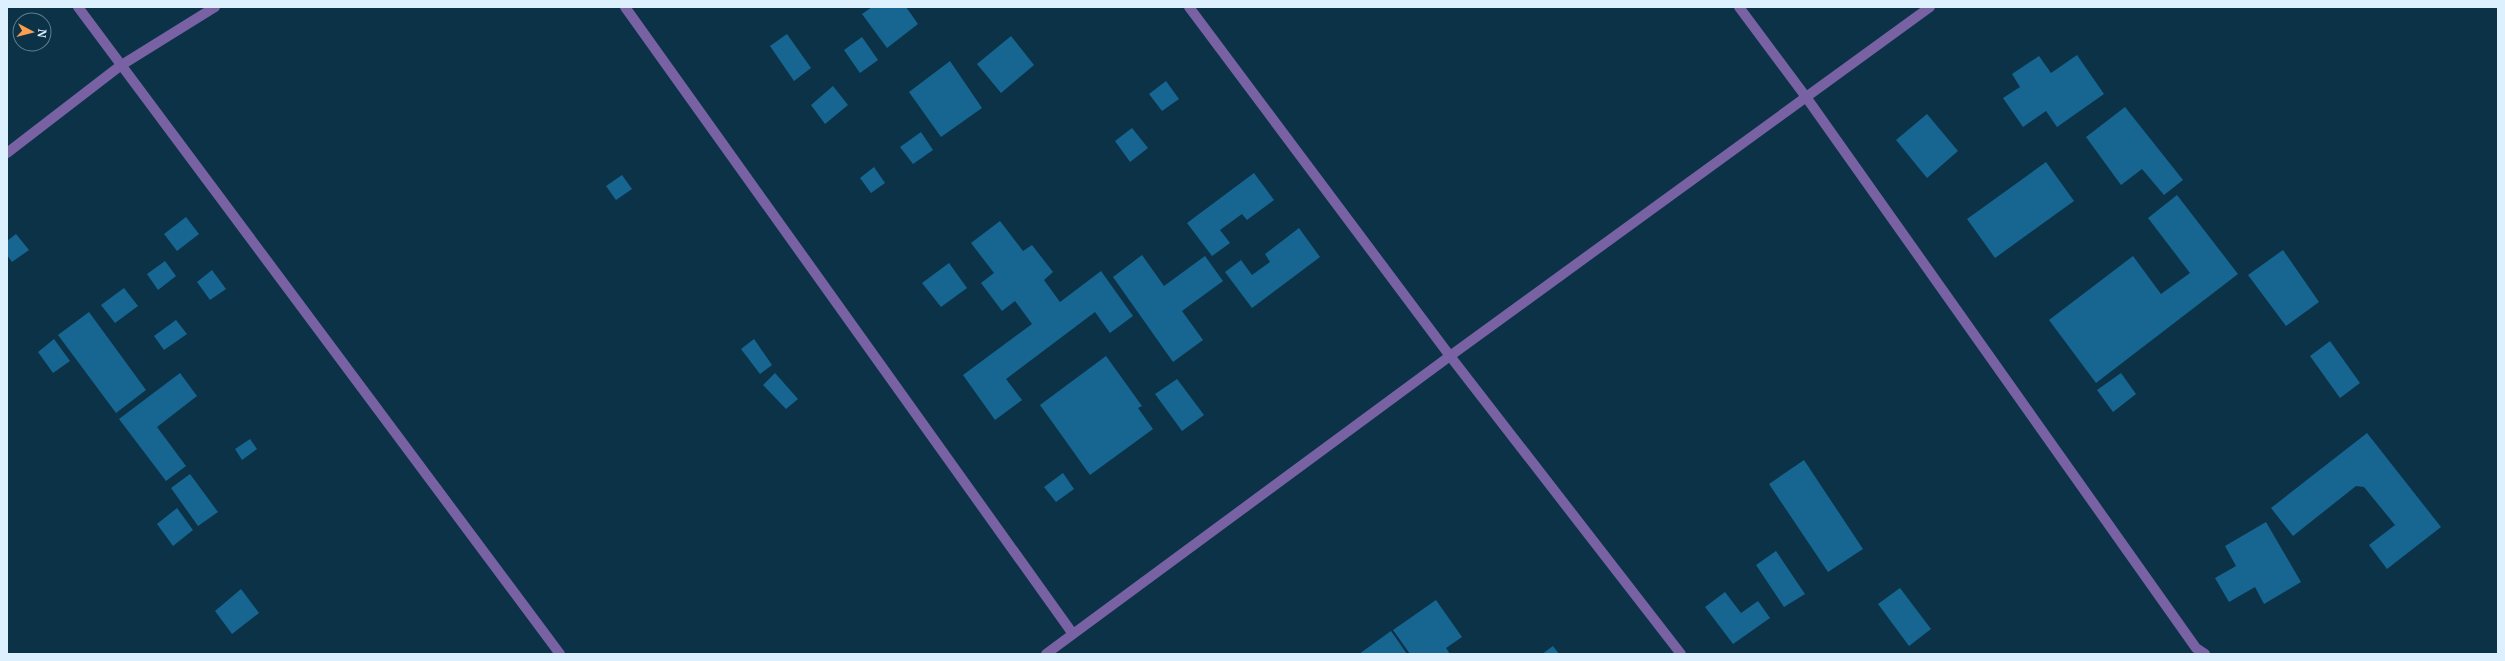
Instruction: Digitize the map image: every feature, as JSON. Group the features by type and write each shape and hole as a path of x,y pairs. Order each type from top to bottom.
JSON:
{"street":[{"path":"78,7 120,66 560,654"},
{"path":"7,153 120,66 215,7"},
{"path":"625,7 1073,634"},
{"path":"1189,7 1450,356 1681,654"},
{"path":"1739,7 1806,97 2192,641 2204,654"},
{"path":"1046,654 1450,356 1930,7"}],"building":[{"path":"872,7 906,7 918,24 887,48 862,14"},
{"path":"787,34 811,68 794,81 770,46"},
{"path":"1011,36 1034,65 1001,93 977,64"},
{"path":"862,37 878,60 860,73 844,50"},
{"path":"2077,55 2104,94 2057,127 2046,111 2023,127 2003,98 2020,87 2012,74 2039,56 2051,73"},
{"path":"950,61 982,108 941,137 909,92"},
{"path":"1166,81 1179,99 1162,111 1149,94"},
{"path":"833,86 848,105 825,124 811,105"},
{"path":"2125,107 2183,180 2164,195 2142,169 2121,185 2086,137"},
{"path":"1927,114 1958,151 1927,178 1896,140"},
{"path":"1132,128 1148,148 1130,162 1115,141"},
{"path":"921,132 933,150 913,164 900,147"},
{"path":"2046,162 2074,201 1995,258 1967,219"},
{"path":"874,167 885,183 871,193 860,178"},
{"path":"1254,173 1274,200 1247,220 1242,214 1220,230 1230,243 1212,256 1187,223"},
{"path":"622,175 632,189 616,200 606,186"},
{"path":"2177,195 2238,274 2096,383 2049,320 2133,256 2161,294 2190,273 2148,218"},
{"path":"186,217 199,234 177,251 164,234"},
{"path":"1000,221 1023,251 1032,245 1053,272 1044,280 1060,302 1101,271 1133,316 1110,333 1095,312 1006,379 1022,400 995,420 963,375 1032,324 1015,301 1002,311 981,283 994,273 971,243"},
{"path":"1299,228 1320,257 1252,308 1225,272 1241,260 1252,275 1270,262 1265,254"},
{"path":"16,234 29,250 12,262 7,255 7,241"},
{"path":"2283,250 2319,302 2286,326 2248,275"},
{"path":"1142,255 1164,286 1205,256 1223,281 1182,311 1203,340 1173,362 1113,277"},
{"path":"165,261 176,276 158,290 147,274"},
{"path":"949,263 967,288 941,307 922,283"},
{"path":"212,270 226,289 210,300 197,282"},
{"path":"124,288 138,306 115,323 101,305"},
{"path":"89,312 146,390 116,413 58,335"},
{"path":"176,320 187,334 164,350 154,336"},
{"path":"54,339 70,361 53,373 38,352"},
{"path":"754,339 772,365 760,374 741,349"},
{"path":"2330,341 2360,383 2340,398 2310,356"},
{"path":"1106,356 1142,406 1138,408 1153,429 1090,475 1040,405"},
{"path":"180,373 197,396 157,427 186,466 166,481 119,419"},
{"path":"775,373 798,399 786,409 763,385"},
{"path":"2121,373 2136,394 2113,412 2097,390"},
{"path":"1177,379 1204,415 1182,431 1155,394"},
{"path":"2367,433 2441,527 2387,569 2369,545 2395,525 2364,487 2356,486 2293,536 2271,508"},
{"path":"250,439 257,449 242,460 235,449"},
{"path":"1804,460 1863,549 1828,572 1769,484"},
{"path":"1063,473 1074,489 1056,502 1044,487"},
{"path":"190,474 218,512 198,526 171,488"},
{"path":"177,508 193,530 173,546 157,524"},
{"path":"2266,522 2301,582 2264,604 2255,587 2229,602 2215,578 2236,566 2225,546"},
{"path":"1776,551 1805,594 1784,607 1756,565"},
{"path":"1900,588 1931,629 1909,646 1878,604"},
{"path":"241,589 259,613 232,634 215,611"},
{"path":"1725,592 1741,613 1758,601 1770,618 1733,644 1705,607"},
{"path":"1436,600 1462,637 1446,648 1450,654 1410,654 1393,630"},
{"path":"1391,631 1407,654 1359,654"},
{"path":"1553,646 1559,654 1542,654"}]}
